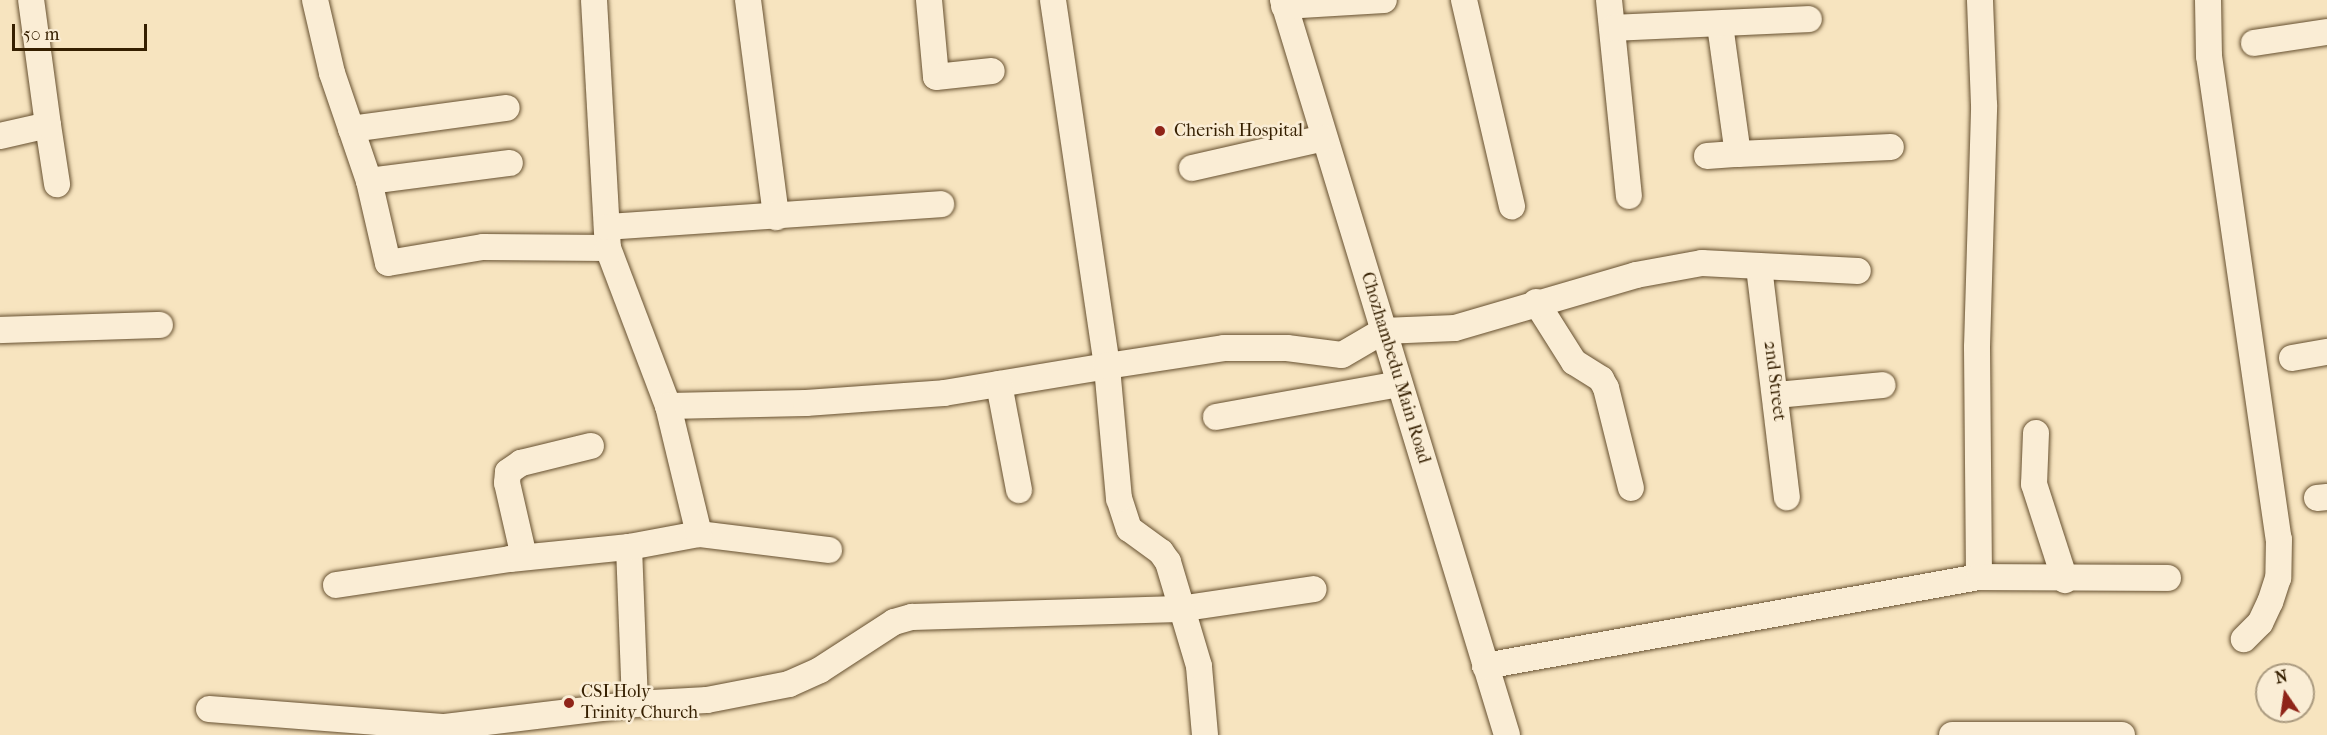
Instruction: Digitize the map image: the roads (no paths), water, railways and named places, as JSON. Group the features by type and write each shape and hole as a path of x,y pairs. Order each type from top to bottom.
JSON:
{"street":[{"path":"31,0 57,184"},
{"path":"315,0 332,73 369,181 388,262 483,247 608,238 776,217 941,204"},
{"path":"594,0 608,238 668,406 699,534"},
{"path":"748,0 776,217"},
{"path":"928,0 936,76 992,71"},
{"path":"1053,0 1107,366 1119,499 1129,529 1161,552 1168,562 1179,609 1199,666 1205,735"},
{"path":"1283,3 1384,0"},
{"path":"1464,0 1512,207"},
{"path":"1610,0 1629,196"},
{"path":"1979,576 1977,347 1984,105 1980,0"},
{"path":"2208,0 2209,56 2246,290 2280,549 2278,578 2270,602 2260,623 2244,639"},
{"name":"Chozhambedu Main Road","path":"1283,3 1507,735"},
{"path":"1613,28 1720,25 1809,19"},
{"path":"1720,25 1738,154"},
{"path":"2254,43 2327,32"},
{"path":"351,129 507,108"},
{"path":"0,136 48,125"},
{"path":"1192,168 1324,138"},
{"path":"1707,156 1891,147"},
{"path":"369,181 510,163"},
{"path":"668,406 806,403 944,393 1224,348 1287,348 1342,355 1383,331 1455,328 1536,302 1636,275 1702,263 1858,271"},
{"name":"2nd Street","path":"1759,267 1787,497"},
{"path":"1536,302 1574,363 1601,379 1606,388 1631,489"},
{"path":"0,330 160,325"},
{"path":"2292,358 2327,352"},
{"path":"999,384 1018,490"},
{"path":"1216,417 1399,384"},
{"path":"1776,395 1883,385"},
{"path":"2036,433 2034,484 2065,580"},
{"path":"524,558 507,483 508,472 521,463 591,446"},
{"path":"336,585 524,558 629,547 699,534 829,550"},
{"path":"629,547 635,704"},
{"path":"1485,666 1979,576 2065,580 2168,578"},
{"path":"209,709 445,731 635,704 707,700 789,684 820,670 894,622 912,617 1179,609 1314,589"},
{"path":"1952,735 2105,734"}],"place":[{"name":"Cherish Hospital","path":"1160,131"},
{"name":"CSI Holy Trinity Church","path":"569,703"}]}
